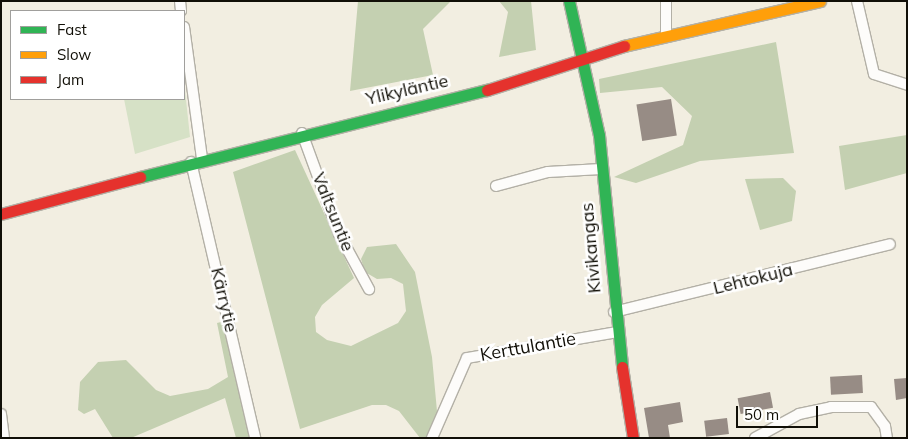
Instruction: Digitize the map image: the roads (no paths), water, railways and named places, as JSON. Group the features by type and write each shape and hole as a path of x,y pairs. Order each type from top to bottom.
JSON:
{"main road":[{"name":"Kivikangas","path":"569,1 583,56 601,169 614,312 633,438"},
{"name":"Ylikyläntie","path":"1,214 302,133 495,88 583,56 820,1"}],"street":[{"path":"666,1 666,36"},
{"path":"857,1 874,74 907,85"},
{"name":"Kärrytie","path":"185,43 196,161 255,438"},
{"name":"Valtsuntie","path":"302,133 339,234 369,289"},
{"path":"496,186 548,172 601,169"},
{"name":"Lehtokuja","path":"614,312 890,244"},
{"name":"Kerttulantie","path":"432,438 467,358 617,332"},
{"path":"755,438 799,414 831,407 871,407 885,426 887,438"},
{"path":"1,414 4,438"}]}
